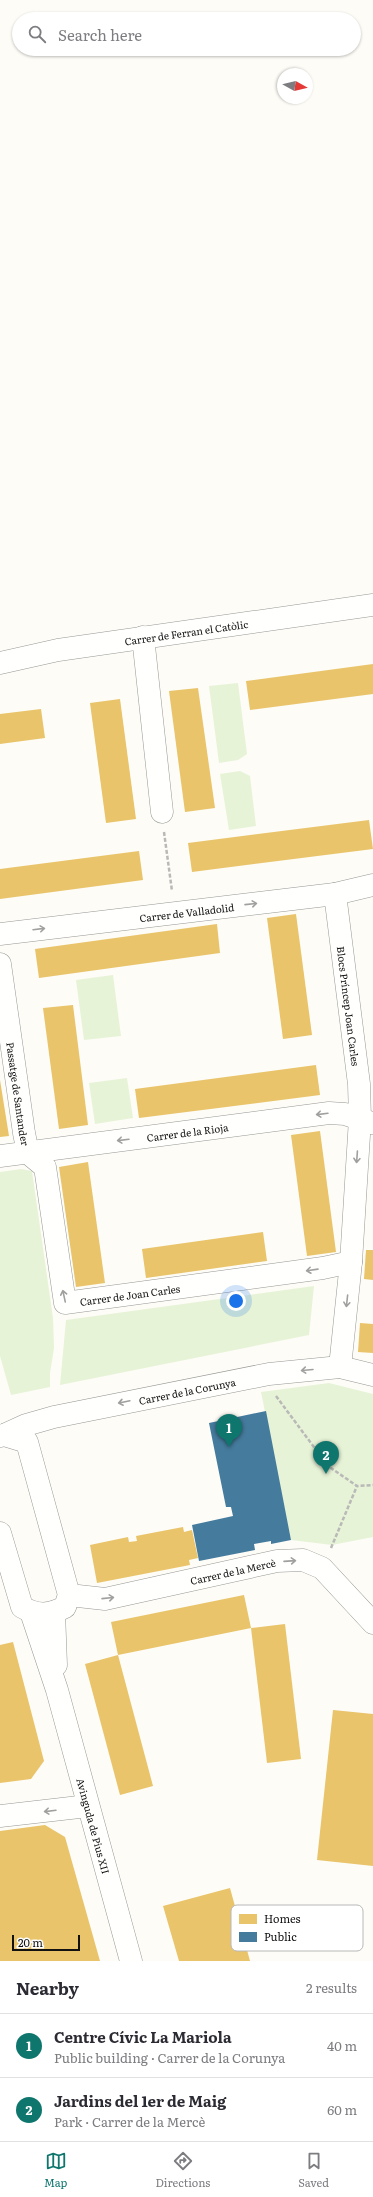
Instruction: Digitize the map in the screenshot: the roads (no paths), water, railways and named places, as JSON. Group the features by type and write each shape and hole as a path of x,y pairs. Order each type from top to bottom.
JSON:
{"street":[{"name":"Carrer de Ferran el Catòlic","path":"0,663 58,650 373,604"},
{"path":"143,637 162,812"},
{"name":"Carrer de Valladolid","path":"0,934 174,912 335,894 373,885"},
{"name":"Blocs Príncep Joan Carles","path":"335,894 359,1084 366,1121 340,1367"},
{"name":"Passatge de Santander","path":"0,964 28,1153"},
{"name":"Carrer de la Rioja","path":"0,1156 329,1113 345,1114 366,1121"},
{"name":"Carrer de Joan Carles","path":"28,1153 45,1168 66,1303 323,1268 351,1262"},
{"name":"Carrer de la Corunya","path":"2,1435 26,1425 54,1417 269,1374 340,1367 373,1375"},
{"path":"0,1533 22,1607 31,1612 44,1614 54,1612 65,1607 69,1595 27,1442 2,1435"},
{"name":"Carrer de la Mercè","path":"69,1595 105,1599 277,1562 303,1560 322,1568 373,1623"},
{"name":"Avinguda de Pius XII","path":"31,1612 57,1690 131,1961"},
{"name":"Avinguda de Pius XII","path":"54,1612 57,1690"},
{"path":"0,1816 88,1806"}],"place":[{"name":"Centre Cívic La Mariola","path":"229,1447"},
{"name":"Jardins del 1er de Maig","path":"326,1474"}]}
